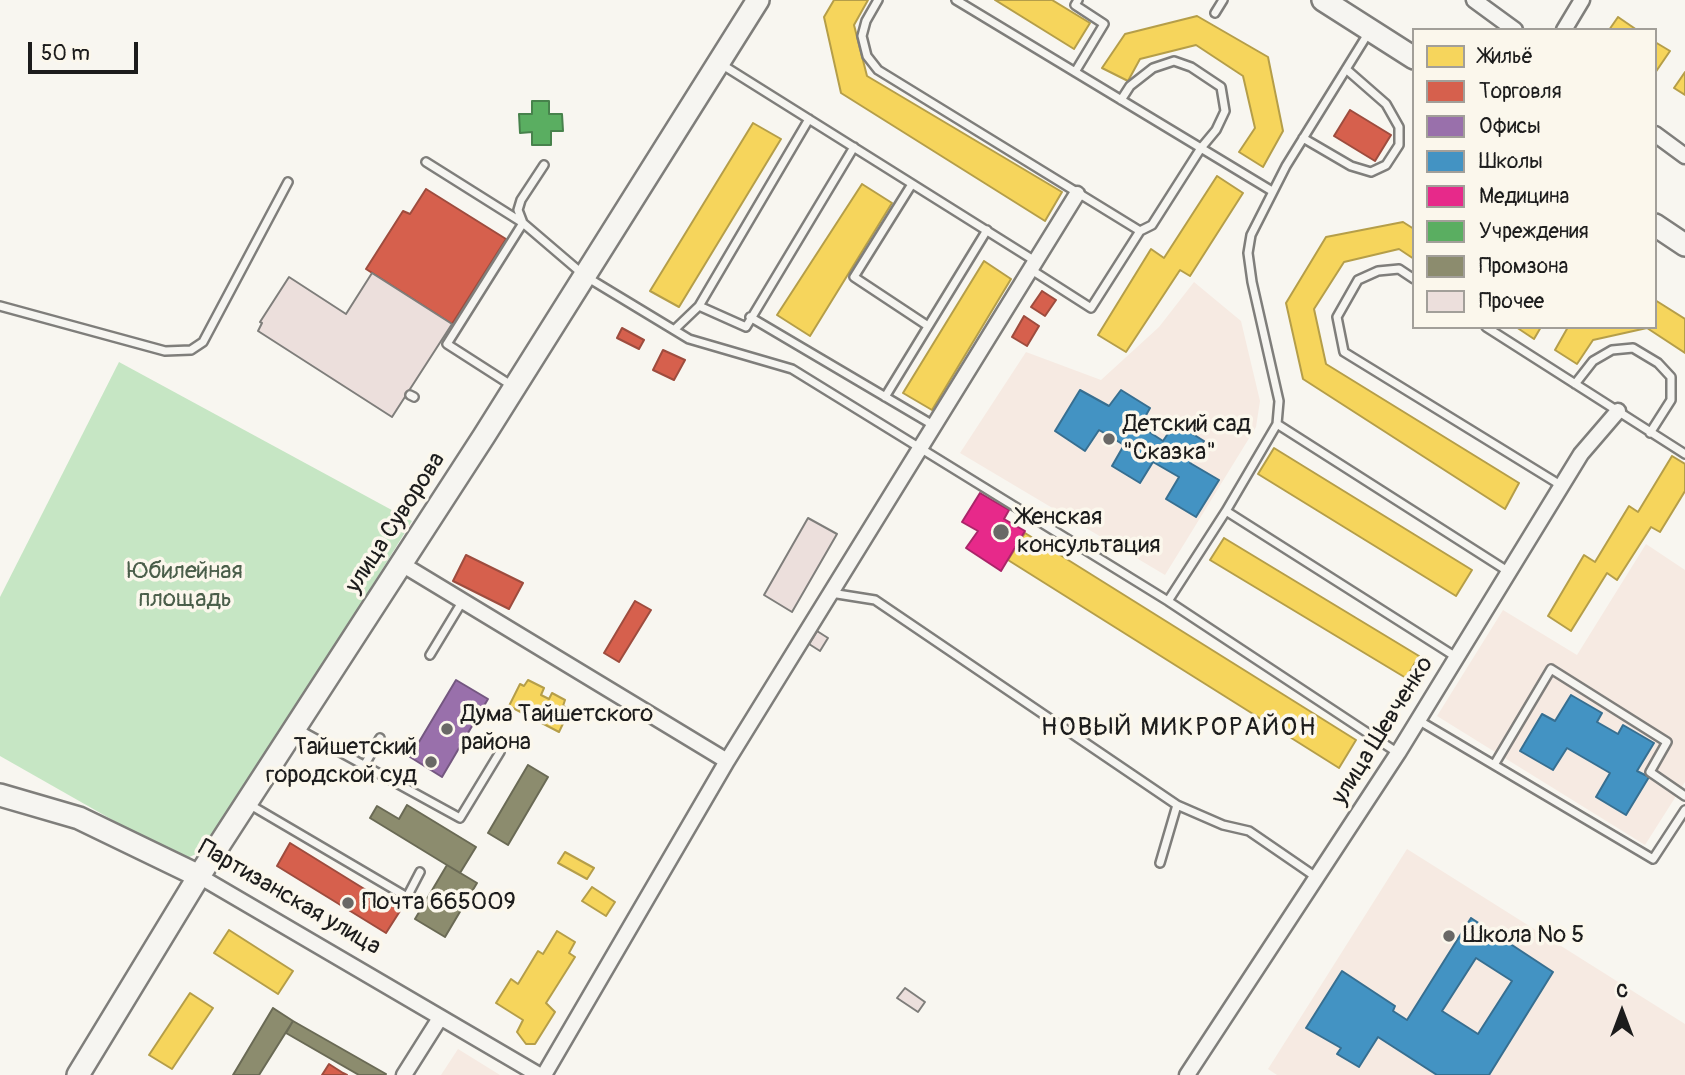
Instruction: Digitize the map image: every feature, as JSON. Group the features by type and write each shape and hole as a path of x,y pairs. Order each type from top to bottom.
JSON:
{"street":[{"name":"улица Суворова","path":"78,1075 200,876 515,387 758,0"},
{"path":"1323,0 1412,57"},
{"path":"1474,0 1512,28"},
{"path":"1565,28 1582,0"},
{"path":"1657,135 1685,156"},
{"path":"544,1075 727,761 1077,194"},
{"path":"1657,226 1685,245"},
{"name":"улица Шевченко","path":"1187,1075 1398,752 1508,572 1564,487 1581,454 1618,411"},
{"path":"400,563 727,761"},
{"name":"Партизанская улица","path":"0,794 79,818 200,876 539,1075"},
{"path":"404,1075 440,1018"}],"lane":[{"path":"878,0 862,36 867,56 878,70 1077,194 1140,230"},
{"path":"956,0 1272,191"},
{"path":"1074,72 1104,24 1075,5 1078,0"},
{"path":"1215,13 1223,0"},
{"path":"1168,601 1226,511 1277,424 1279,401 1248,253 1251,235 1272,191 1371,29"},
{"path":"719,63 987,230 1091,307 1140,230 1152,225 1201,148 1216,130 1225,111 1220,87 1191,67 1174,61 1153,68 1130,86 1122,100"},
{"path":"1303,138 1351,166 1371,172 1387,165 1399,145 1399,127 1386,104 1346,69"},
{"path":"675,328 699,306 809,119"},
{"path":"699,306 746,327 854,147"},
{"path":"426,162 523,223 584,276 675,328 689,339 792,369 921,446 1168,601 1398,752"},
{"path":"523,223 518,210 521,200 544,165"},
{"path":"0,306 165,351 191,350 203,342 288,182"},
{"path":"912,184 854,277 928,326"},
{"path":"515,387 447,344 523,223"},
{"path":"886,397 987,230"},
{"path":"1412,278 1399,269 1378,271 1358,280 1337,317 1343,352 1564,487"},
{"path":"750,317 933,425"},
{"path":"1489,329 1685,454"},
{"path":"1575,384 1593,361 1612,350 1633,348 1658,363 1671,377 1671,400 1650,433"},
{"path":"1277,424 1508,572"},
{"path":"1226,511 1456,657"},
{"path":"830,593 875,600 1177,805 1223,825 1248,831 1316,877"},
{"path":"430,655 462,602"},
{"path":"1494,765 1551,669 1667,742 1650,772 1685,796"},
{"path":"1418,719 1653,859 1685,810"},
{"path":"296,728 460,818 500,752"},
{"path":"364,766 380,738"},
{"path":"247,803 407,897 420,872"},
{"path":"1160,863 1177,805"}],"shaded area":[{"name":"Детский сад \"Сказка\"","path":"1194,282 1241,321 1260,401 1256,427 1165,575 960,453 1026,352 1101,380 1159,327"},
{"path":"1646,544 1685,570 1685,782 1645,845 1437,716 1503,610 1577,655"},
{"name":"Школа № 5","path":"1407,849 1685,1024 1685,1075 1277,1075 1268,1069"},
{"path":"458,1049 500,1075 441,1075"}],"green space":[{"name":"Юбилейная площадь","path":"119,362 412,521 211,847 183,860 0,756 0,597"}],"building: Жильё":[{"path":"834,0 868,0 854,25 867,76 1062,192 1045,221 841,93 824,17"},
{"path":"995,0 1052,0 1090,23 1074,49"},
{"path":"1197,16 1268,57 1283,131 1263,167 1239,152 1255,128 1243,76 1196,45 1140,59 1128,81 1102,68 1125,34"},
{"path":"1618,17 1634,28 1610,28"},
{"path":"1657,43 1670,51 1657,70"},
{"path":"1685,72 1685,95 1674,88"},
{"path":"753,123 781,139 679,307 650,291"},
{"path":"1217,176 1243,193 1190,276 1180,270 1126,352 1098,335 1151,249 1164,258"},
{"path":"862,184 892,203 810,336 777,315"},
{"path":"1403,222 1412,228 1412,258 1399,249 1344,262 1314,309 1326,364 1519,483 1505,509 1303,379 1286,303 1326,237"},
{"path":"984,261 1011,279 932,410 903,393"},
{"path":"1657,301 1685,319 1685,353 1649,329 1657,329"},
{"path":"1519,329 1540,329 1534,339"},
{"path":"1567,329 1642,329 1593,340 1577,364 1555,350"},
{"path":"1274,448 1472,570 1456,596 1258,474"},
{"path":"1672,456 1685,464 1685,491 1660,532 1651,527 1617,580 1607,573 1571,631 1548,616 1584,555 1595,562 1629,506 1638,512"},
{"path":"1025,533 1356,740 1339,768 1008,560"},
{"path":"1224,538 1419,656 1406,678 1210,560"},
{"path":"528,680 544,688 541,695 549,699 552,693 565,700 563,706 570,709 559,732 509,706 520,684 524,686"},
{"path":"565,852 594,868 587,879 558,863"},
{"path":"592,887 615,902 606,916 582,901"},
{"path":"229,930 293,971 278,994 214,953"},
{"path":"557,931 575,942 569,953 575,957 546,1003 555,1012 535,1044 526,1044 517,1032 523,1020 496,1003 511,979 518,984 538,951 543,954"},
{"path":"190,993 213,1008 172,1069 149,1055"}],"building: Торговля":[{"path":"1350,110 1391,135 1375,161 1334,136"},
{"path":"426,189 506,239 452,324 366,269 403,211 410,214"},
{"path":"1042,291 1056,300 1045,316 1031,307"},
{"path":"1024,316 1039,326 1027,346 1012,337"},
{"path":"622,328 644,340 639,349 617,338"},
{"path":"663,350 685,360 674,380 653,370"},
{"path":"466,555 523,583 509,609 453,581"},
{"path":"635,601 651,610 619,662 604,653"},
{"path":"290,843 400,911 386,933 277,866"},
{"path":"329,1064 343,1073 347,1075 322,1075"}],"building: Офисы":[{"path":"456,680 488,699 442,777 410,757"}],"building: Школы":[{"path":"1080,390 1109,406 1121,390 1150,408 1140,426 1163,441 1175,423 1204,441 1190,463 1219,480 1196,517 1166,499 1179,477 1153,462 1140,483 1112,466 1124,445 1099,430 1085,451 1055,431"},
{"path":"1571,695 1602,713 1597,722 1618,734 1623,725 1654,743 1637,771 1649,777 1626,815 1596,797 1610,773 1567,748 1553,770 1520,751 1542,714 1555,721"},
{"path":"1471,918 1553,972 1489,1075 1437,1075 1378,1037 1359,1067 1337,1054 1341,1048 1306,1028 1342,971 1395,1006 1393,1011 1407,1020","holes":["1476,958 1512,981 1478,1034 1442,1011"]}],"building: Медицина":[{"name":"Женская консультация","path":"980,493 1009,510 1004,519 1025,531 1001,571 966,548 978,531 962,522"}],"building: Учреждения":[{"path":"532,101 549,101 549,114 562,114 563,131 551,131 551,145 532,145 532,132 520,133 519,114 532,114"}],"building: Промзона":[{"path":"528,765 548,777 508,845 488,833"},
{"path":"407,805 476,847 460,873 370,818 377,806 399,819"},
{"path":"447,865 477,883 445,937 415,919"},
{"path":"273,1008 293,1021 259,1075 233,1075"},
{"path":"293,1021 386,1074 359,1075 286,1033"}],"building: Прочее":[{"path":"372,273 452,324 392,417 258,331 262,323 260,322 289,277 346,314"},
{"path":"808,518 837,534 792,612 764,595"},
{"path":"817,631 828,638 820,651 809,644"},
{"path":"905,988 925,1002 918,1012 897,998"}],"place":[{"name":"Детский сад \"Сказка\"","path":"1109,439"},
{"name":"Женская консультация","path":"1001,532"},
{"name":"Дума Тайшетского района","path":"447,729"},
{"name":"Тайшетский городской суд","path":"431,762"},
{"name":"Почта 665009","path":"348,903"},
{"name":"Школа № 5","path":"1449,936"}],"district":[{"name":"НОВЫЙ МИКРОРАЙОН","path":"1179,728"}]}
